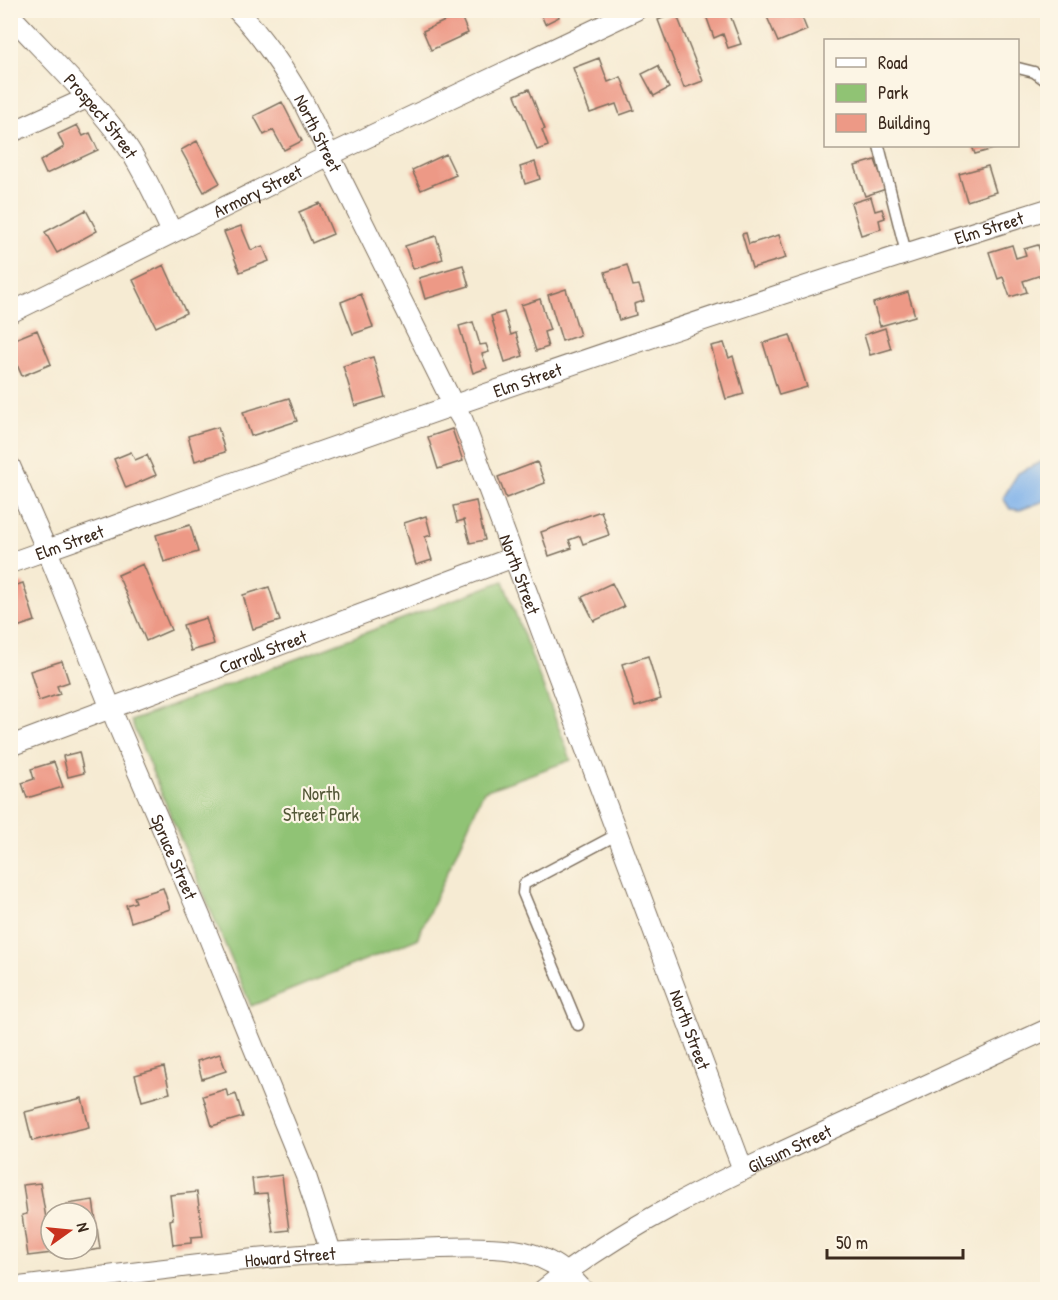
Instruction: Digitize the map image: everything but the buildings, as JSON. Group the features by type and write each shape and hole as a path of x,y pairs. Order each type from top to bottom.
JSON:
{"street":[{"name":"North Street","path":"237,10 261,36 285,69 463,422 743,1170"},
{"name":"Armory Street","path":"10,313 330,155 636,10"},
{"name":"Prospect Street","path":"10,15 87,98 127,146 147,180 172,232"},
{"path":"10,133 87,98"},
{"name":"Elm Street","path":"10,563 454,406 906,253 1047,209"},
{"name":"Spruce Street","path":"10,466 200,916 306,1176 331,1252"},
{"name":"Carroll Street","path":"10,746 514,557"},
{"name":"Gilsum Street","path":"543,1290 567,1271 630,1231 743,1170 1047,1029"},
{"name":"Howard Street","path":"10,1288 200,1264 331,1252 442,1248 514,1250 537,1257 567,1271"},
{"path":"567,1271 584,1290"}],"lane":[{"path":"1019,68 1034,72 1047,82"},
{"path":"879,147 906,253"},
{"path":"578,1025 523,893 524,884 618,834"}],"green space":[{"name":"North Street Park","path":"503,581 571,760 484,791 417,939 251,1006 131,721"}],"water":[{"path":"1047,459 1047,500 1020,510 1010,509 1003,498 1018,473"}]}
